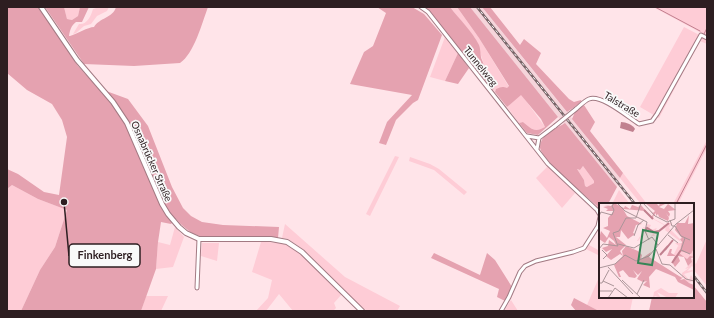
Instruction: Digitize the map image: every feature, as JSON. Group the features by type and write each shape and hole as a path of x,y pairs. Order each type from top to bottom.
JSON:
{"main road":[{"name":"Osnabrücker Straße","path":"41,7 77,60 116,107 127,123 156,191 168,214 186,233 199,239 207,240 271,239 287,242 302,252 362,311"}],"street":[{"name":"Tunnelweg","path":"421,7 428,12 527,136"},
{"name":"Talstraße","path":"539,138 589,99 597,98 603,101 639,124 652,121 701,35 707,38"},
{"path":"527,136 539,138 537,149"},
{"path":"527,136 548,164 597,210 599,214"},
{"path":"501,311 520,272 525,266 536,261 584,248 588,244 598,226 599,221"},
{"path":"197,288 199,239"}],"shaded area":[{"path":"7,7 38,7 78,66 98,88 128,99 148,126 172,187 183,208 191,216 202,222 223,225 279,227 278,238 209,238 199,236 191,232 176,219 171,224 161,222 156,269 141,311 21,311 40,270 55,247 67,210 38,199 12,185 7,189 7,169 18,174 44,192 59,195 67,137 62,120 52,104 27,90 7,73"},
{"path":"45,7 64,7 67,19 72,20 78,16 80,7 89,7 82,22 76,22 70,30 70,36 94,27 96,24 112,14 116,7 208,7 193,46 185,59 180,63 134,66 84,64"},
{"path":"64,7 80,7 78,16 72,20 67,19"},
{"path":"109,7 107,11 97,16 91,24 84,26 73,34 79,24 82,24 88,20 93,9"},
{"path":"377,7 412,7 424,14 442,35 418,100 396,120 386,145 379,143 387,122 412,95 350,84 364,52 373,46 386,13"},
{"path":"424,7 450,7 465,25 479,45 483,63 495,85 493,90 431,13"},
{"path":"450,7 457,7 479,38 509,87 496,89 495,92 493,90 495,85 487,73 475,38"},
{"path":"457,7 470,7 558,117 538,135 527,133 519,123 523,122 536,130 545,127 541,119 521,95 507,107 495,92 496,89 502,87 507,88 509,86 479,38"},
{"path":"470,7 482,7 620,178 617,187 558,117"},
{"path":"482,7 490,7 520,45 524,39 541,53 536,64 569,99 574,102 581,100 582,102 567,112"},
{"path":"653,7 707,7 707,36"},
{"path":"684,27 707,39 707,44 700,41 659,118 640,107"},
{"path":"445,37 458,53 445,81 430,77"},
{"path":"458,53 469,68 458,84 445,81"},
{"path":"521,94 545,127 536,130 523,122 519,123 507,107"},
{"path":"584,105 595,122 590,131 623,173 620,178 572,119 575,112"},
{"path":"621,122 633,126 635,129 633,132 620,128"},
{"path":"565,123 617,187 609,203 599,203 599,209 556,169 543,154 540,148 541,143 545,136","holes":["583,166 594,183 587,187 585,186 584,180 577,169 580,170"]},
{"path":"707,140 707,148 679,203 674,203"},
{"path":"395,156 399,157 370,216 366,214"},
{"path":"410,157 439,169 467,192 464,195 434,170 409,161"},
{"path":"548,166 575,193 562,208 536,178"},
{"path":"583,166 594,181 594,183 588,187 585,186 584,180 577,169 580,170"},
{"path":"623,173 646,203 640,203 620,178"},
{"path":"12,185 38,199 67,210 55,247 40,270 21,311 7,311 7,189"},
{"path":"619,190 629,203 612,203"},
{"path":"285,224 345,277 400,306 397,311 367,311 304,250 288,239 282,238"},
{"path":"175,227 184,237 173,267 156,269 158,242 170,245"},
{"path":"707,239 707,286 694,270 694,262 696,264"},
{"path":"261,242 280,243 288,246 297,251 313,264 342,294 334,303 336,308 333,311 293,311 279,294 266,311 256,311 268,298 272,280 252,272"},
{"path":"202,243 219,243 217,261 201,256"},
{"path":"589,245 599,250 599,256 586,249"},
{"path":"434,253 480,275 487,253 495,260 512,287 505,301 497,297 499,289 431,258"},
{"path":"599,277 599,298 633,298 630,311 599,311 587,305"},
{"path":"694,286 707,302 707,311 649,311 652,298 694,298"},
{"path":"146,296 168,296 161,311 141,311"},
{"path":"574,298 599,311 576,311 571,305"},
{"path":"511,300 518,311 504,311"}],"waterway":[{"path":"655,7 700,31"},
{"path":"704,34 707,28"},
{"path":"677,203 707,144"}],"railway":[{"path":"477,7 634,203"},
{"path":"694,276 707,293"}],"place":[{"name":"Finkenberg","path":"64,202"}]}
